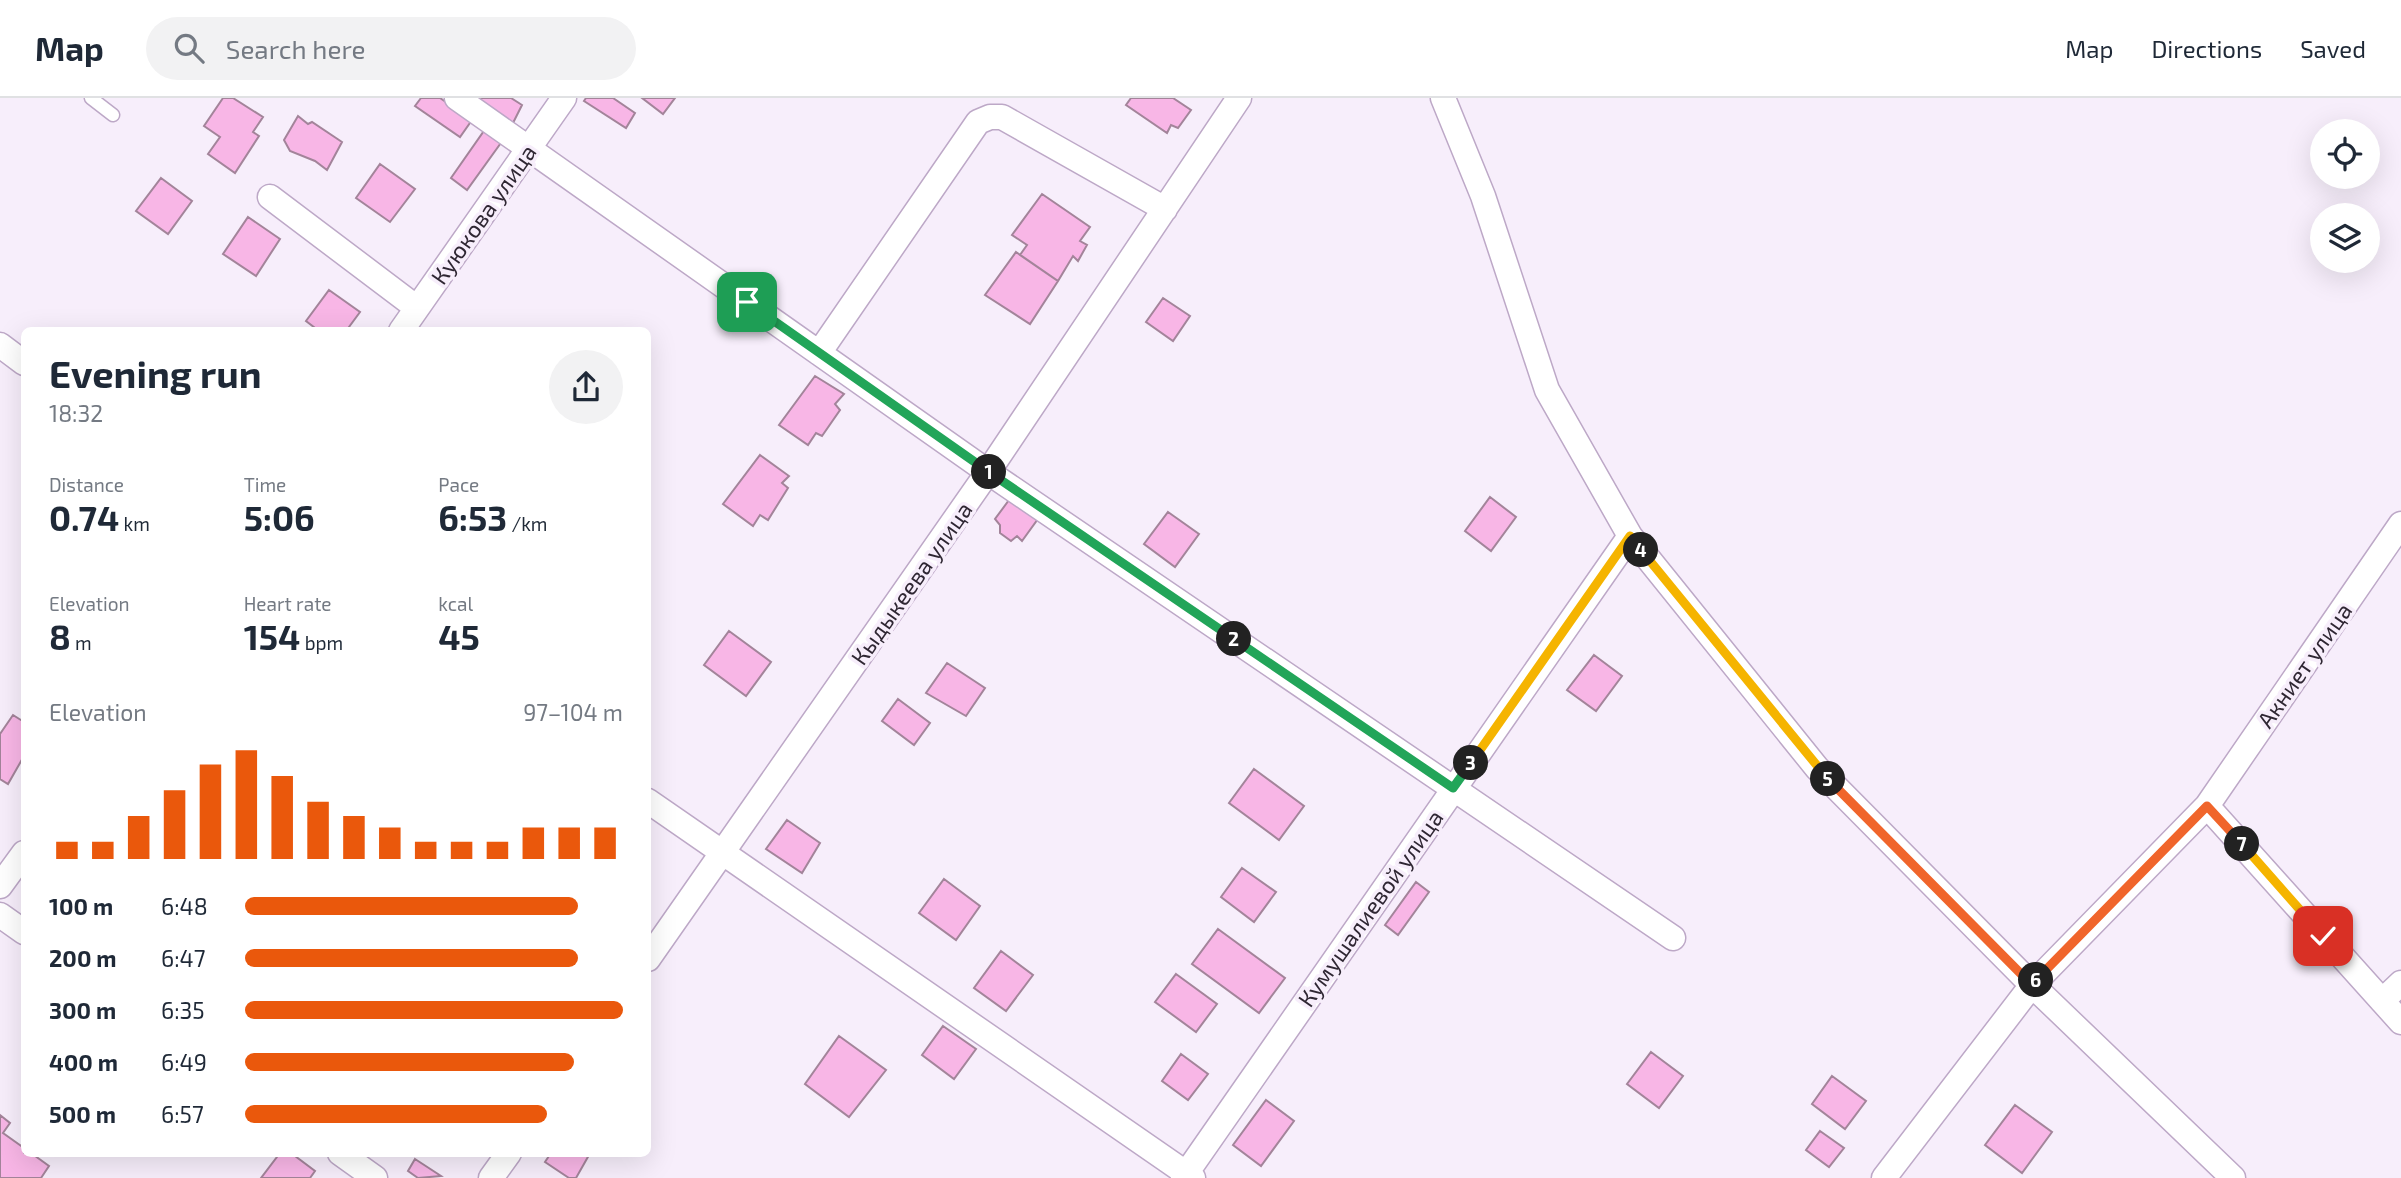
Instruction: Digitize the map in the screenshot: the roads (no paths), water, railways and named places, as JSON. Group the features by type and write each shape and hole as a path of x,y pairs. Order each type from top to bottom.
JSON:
{"street":[{"path":"457,98 988,472 1673,938"},
{"name":"Куюкова улица","path":"404,327 564,98"},
{"name":"Кыдыкеева улица","path":"651,955 988,472 1239,98"},
{"path":"1443,98 1483,196 1547,390 1630,536 1817,768 2032,985 2233,1178"},
{"path":"819,353 978,122 990,117 1002,117 1165,209"},
{"path":"270,197 417,308"},
{"name":"Акниет улица","path":"1884,1178 2032,985 2207,806 2401,524"},
{"name":"Кумушалиевой улица","path":"1187,1176 1453,788 1630,536"},
{"path":"651,803 1187,1176"},
{"path":"2207,806 2401,1022"},
{"path":"0,886 21,857"},
{"path":"0,915 21,930"},
{"path":"2382,1001 2401,983"},
{"path":"346,1157 376,1178"},
{"path":"491,1178 506,1157"}],"lane":[{"path":"91,98 113,115"}]}
